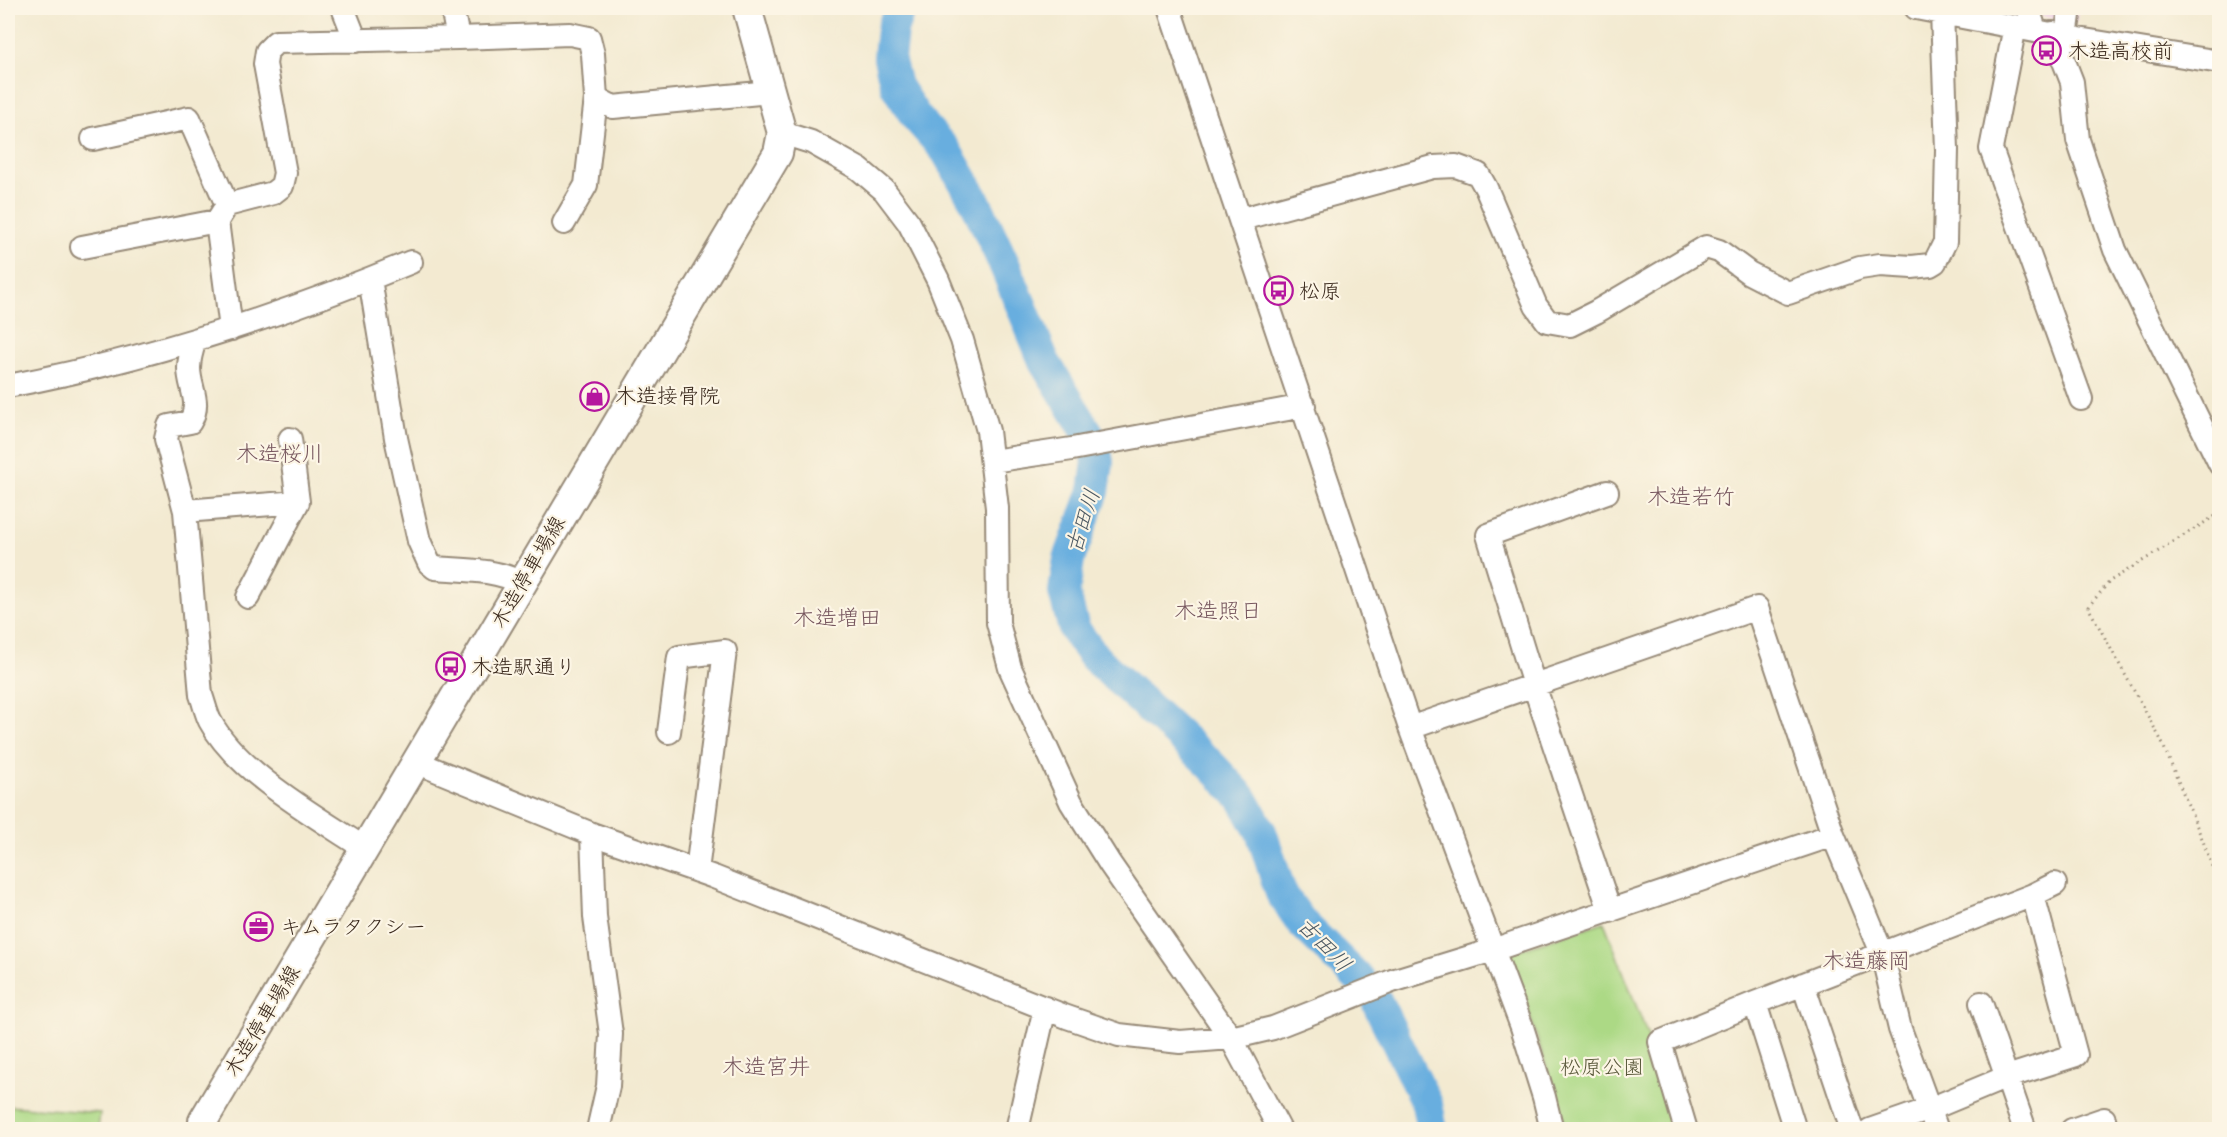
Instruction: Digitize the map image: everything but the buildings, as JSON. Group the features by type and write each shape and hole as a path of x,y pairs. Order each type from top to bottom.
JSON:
{"main road":[{"path":"747,8 782,133"},
{"name":"木造停車場線","path":"205,1126 364,848 778,153 782,133"}],"street":[{"path":"343,8 356,41"},
{"path":"452,8 458,38"},
{"path":"1169,8 1242,219 1410,728 1522,1027 1552,1130"},
{"path":"1916,8 2220,62"},
{"path":"2028,8 2072,82 2078,140 2115,249 2220,464"},
{"path":"2070,8 2042,32 1991,149 2081,399"},
{"path":"1242,219 1433,167 1456,166 1478,174 1536,306 1547,321 1570,326 1706,247 1719,251 1749,273 1788,292 1860,268 1880,265 1912,267 1930,265 1935,262 1945,242 1947,150 1942,12"},
{"path":"82,246 222,213 273,193 282,186 285,173 265,63 267,51 276,42 570,34 589,38 593,54 596,98 586,185 564,223"},
{"path":"596,98 613,107 770,92"},
{"path":"93,139 189,118 222,213 231,329"},
{"path":"782,133 811,142 859,169 884,190 909,223 939,280 962,340 988,431 997,507 998,623 1010,668 1071,802 1110,864 1231,1038 1280,1130"},
{"path":"8,386 78,373 231,329 370,279 411,261"},
{"path":"370,279 396,438 418,541 429,563 435,568 494,574 513,578 521,583"},
{"path":"195,340 189,370 196,412 190,422 169,426 166,439 185,511 201,694 211,721 238,757 281,793 364,848"},
{"path":"992,461 1072,449 1304,406"},
{"path":"248,597 298,502 290,439"},
{"path":"1607,492 1488,535 1534,685 1610,911"},
{"path":"185,511 298,502"},
{"path":"1410,728 1757,608 1833,835 1882,953 1900,1029 1933,1119"},
{"path":"669,732 679,657 725,651 697,871"},
{"path":"416,762 592,834 697,871 1045,1008 1119,1035 1180,1042 1231,1038 1274,1028 1392,981 1493,950 1833,835"},
{"path":"592,834 595,917 611,1034 608,1086 598,1130"},
{"path":"1686,1130 1660,1042 2033,895 2055,884"},
{"path":"1870,1130 1933,1119 2007,1077 2076,1055 2033,895"},
{"path":"1803,984 1852,1130"},
{"path":"1755,1003 1795,1130"},
{"path":"1981,1003 2025,1130"},
{"path":"1017,1130 1045,1008"},
{"path":"2072,1130 2104,1119 2107,1130"}],"path":[{"path":"2220,513 2110,581 2088,607 2161,740 2203,841 2220,889"}],"shaded area":[{"path":"2038,8 2079,8 2076,23 2040,16"}],"green space":[{"name":"松原公園","path":"1604,922 1651,1044 1678,1129 1567,1129 1509,953"},
{"path":"8,1106 100,1113 98,1129 8,1129"}],"waterway":[{"name":"古田川","path":"900,8 892,30 889,58 896,86 916,117 946,151 975,201 1005,266 1044,361 1094,443 1098,462 1094,491 1069,559 1064,592 1074,629 1095,658 1210,764 1242,798 1261,832 1281,893 1302,923 1360,980"},
{"name":"古田川","path":"1378,1004 1427,1104 1432,1130"}],"place":[{"name":"木造高校前","path":"2047,51"},
{"name":"松原","path":"1278,291"},
{"name":"木造接骨院","path":"594,396"},
{"name":"木造駅通り","path":"450,667"},
{"name":"キムラタクシー","path":"259,927"}],"district":[{"name":"木造桜川","path":"280,453"},
{"name":"木造若竹","path":"1691,496"},
{"name":"木造照日","path":"1218,610"},
{"name":"木造増田","path":"837,617"},
{"name":"木造藤岡","path":"1866,960"},
{"name":"木造宮井","path":"766,1066"}]}
